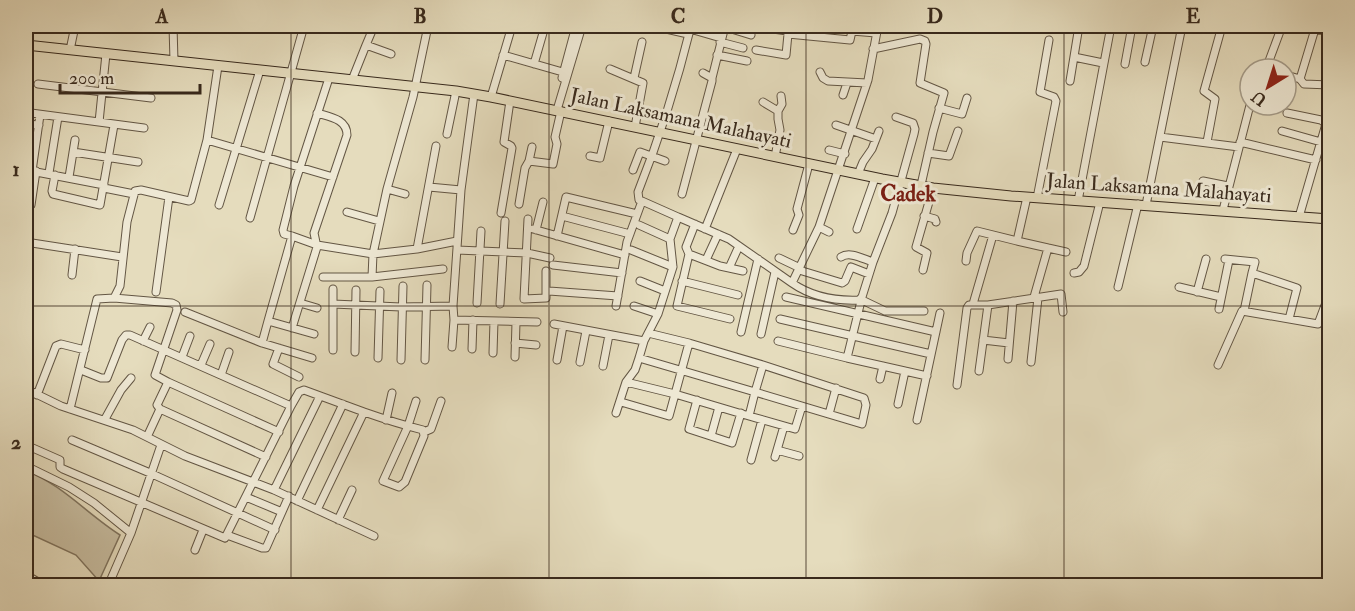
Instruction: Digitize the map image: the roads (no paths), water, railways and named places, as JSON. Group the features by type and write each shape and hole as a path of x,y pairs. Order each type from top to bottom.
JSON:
{"highway":[{"name":"Jalan Laksamana Malahayati","path":"26,45 456,91 933,188 1037,198 1329,219"}],"street":[{"path":"70,50 75,26"},
{"path":"173,26 174,61"},
{"path":"250,218 304,26"},
{"path":"352,80 374,26"},
{"path":"372,277 373,254 379,221 406,129 426,26"},
{"path":"491,97 512,26"},
{"path":"534,64 545,26"},
{"path":"529,161 551,165 554,162 557,144 555,136 557,110 576,26"},
{"path":"566,73 582,26"},
{"path":"653,26 690,29 743,48"},
{"path":"682,194 698,141 725,26 751,35"},
{"path":"808,36 809,26"},
{"path":"1070,81 1079,26"},
{"path":"1078,201 1111,26"},
{"path":"1125,64 1131,26"},
{"path":"1145,63 1153,26 1162,27"},
{"path":"1118,287 1160,137 1182,26"},
{"path":"1207,142 1215,99 1204,92 1222,26"},
{"path":"1270,57 1282,26"},
{"path":"759,27 787,31 788,34 850,40 852,31 877,29 867,83 840,170 819,227 792,283"},
{"path":"690,29 681,69 662,132 638,192 639,200 718,234 740,246 806,291 828,298 856,300 862,298 885,311 924,311"},
{"path":"1325,29 1315,29 1300,79 1304,84 1329,84"},
{"path":"756,50 786,54 788,34"},
{"path":"873,49 920,39 925,41 920,83 943,92 921,185"},
{"path":"1037,198 1056,101 1054,97 1040,93 1049,40"},
{"path":"634,78 642,42"},
{"path":"366,45 391,54"},
{"path":"99,122 106,54"},
{"path":"503,55 566,73"},
{"path":"717,55 747,62"},
{"path":"1074,57 1103,63"},
{"path":"116,295 127,222 134,194 138,190 191,200 207,140 218,66"},
{"path":"610,69 644,84 634,127"},
{"path":"219,205 260,70"},
{"path":"820,72 828,81 867,83"},
{"path":"703,73 712,78"},
{"path":"329,78 300,167 283,230 284,234 317,245 373,254 458,241"},
{"path":"843,95 847,83"},
{"path":"39,84 103,90 151,98"},
{"path":"447,134 456,91"},
{"path":"452,347 461,190 474,94"},
{"path":"775,157 780,130 778,111 782,104 781,96"},
{"path":"939,108 962,114 967,98"},
{"path":"501,213 512,148 504,142 510,101"},
{"path":"763,102 778,111"},
{"path":"31,113 144,128"},
{"path":"292,328 317,245 314,233 347,131 341,121 317,113"},
{"path":"31,206 31,171 40,115"},
{"path":"1298,115 1323,121 1326,124 1299,217"},
{"path":"58,117 52,191 54,195 99,206 114,125"},
{"path":"848,358 869,274 892,213 915,129 911,123 896,117"},
{"path":"1223,210 1247,117"},
{"path":"590,156 600,158 609,121"},
{"path":"26,123 39,125"},
{"path":"836,125 852,131 878,135 858,174"},
{"path":"927,153 949,156 958,131"},
{"path":"1282,131 1321,142"},
{"path":"1160,137 1240,145 1316,160"},
{"path":"69,177 75,140"},
{"path":"207,140 333,177"},
{"path":"417,249 436,146"},
{"path":"519,204 525,168 532,147"},
{"path":"705,229 737,149"},
{"path":"829,150 845,154"},
{"path":"73,152 138,162"},
{"path":"633,170 639,152 665,161"},
{"path":"793,230 799,215 797,209 809,164"},
{"path":"31,171 69,177 134,194"},
{"path":"857,229 875,177"},
{"path":"1203,182 1228,186"},
{"path":"429,187 461,190"},
{"path":"923,270 927,252 916,247 933,188"},
{"path":"387,189 405,194"},
{"path":"556,236 566,196 637,214"},
{"path":"154,291 169,197"},
{"path":"1017,241 1027,197"},
{"path":"616,306 630,234 642,201"},
{"path":"543,202 535,230 628,252 673,267"},
{"path":"1074,273 1079,272 1084,266 1100,202"},
{"path":"347,212 379,221"},
{"path":"562,216 630,234"},
{"path":"924,216 935,219 936,222"},
{"path":"616,413 626,382 635,370 673,267 669,246 678,217"},
{"path":"528,219 524,299 546,298 546,271"},
{"path":"500,304 505,221"},
{"path":"695,224 686,247 689,254 676,306 730,319"},
{"path":"639,225 670,240"},
{"path":"819,227 829,231"},
{"path":"477,303 481,231"},
{"path":"966,261 967,253 977,231 1066,252"},
{"path":"706,260 718,234"},
{"path":"973,304 993,235"},
{"path":"262,343 292,236"},
{"path":"32,243 122,257"},
{"path":"729,268 740,246"},
{"path":"1031,362 1036,298 1048,248"},
{"path":"72,275 75,249"},
{"path":"457,250 527,253 551,262 622,273"},
{"path":"689,254 743,271"},
{"path":"841,257 846,254 873,262"},
{"path":"779,258 799,269 842,282 851,267 869,274"},
{"path":"741,332 758,259"},
{"path":"1197,292 1206,259"},
{"path":"1218,366 1240,313 1244,311 1255,262 1227,259 1219,309"},
{"path":"323,277 372,277 443,269"},
{"path":"761,334 775,272"},
{"path":"1252,273 1297,288 1289,320"},
{"path":"640,281 665,291"},
{"path":"682,281 738,295"},
{"path":"425,360 427,285"},
{"path":"401,360 403,286"},
{"path":"1179,287 1221,297"},
{"path":"333,289 333,350"},
{"path":"355,352 356,290"},
{"path":"378,358 380,291"},
{"path":"549,291 618,296"},
{"path":"1244,311 1318,324 1329,292"},
{"path":"957,385 969,304 988,305 1062,294 1063,312"},
{"path":"70,409 81,370 95,301 98,298 116,295 176,304 177,310 155,375 279,432"},
{"path":"786,297 936,332"},
{"path":"1008,359 1013,301"},
{"path":"300,303 317,308"},
{"path":"333,304 402,307 453,306"},
{"path":"979,371 988,305"},
{"path":"633,306 656,316"},
{"path":"185,312 262,343 312,358"},
{"path":"917,420 940,313"},
{"path":"780,319 931,354"},
{"path":"454,320 537,322"},
{"path":"472,349 474,320"},
{"path":"268,321 314,334"},
{"path":"494,321 494,353"},
{"path":"515,357 516,322"},
{"path":"554,324 644,341"},
{"path":"557,360 563,326"},
{"path":"143,341 150,327"},
{"path":"580,362 586,331"},
{"path":"639,358 862,424 866,405 864,398 763,365 648,333"},
{"path":"81,370 107,378 124,336 130,335 291,406"},
{"path":"603,366 609,335"},
{"path":"182,357 190,336"},
{"path":"983,340 1009,343"},
{"path":"778,341 927,376"},
{"path":"515,343 536,345"},
{"path":"621,402 669,416 689,343"},
{"path":"26,405 56,346 62,344 85,350"},
{"path":"201,365 210,344"},
{"path":"279,348 273,364 299,377"},
{"path":"221,375 229,352"},
{"path":"698,400 689,429 732,443 755,392 763,365"},
{"path":"880,379 883,366"},
{"path":"898,404 905,371"},
{"path":"105,419 121,390 131,378"},
{"path":"168,382 157,405 160,409 266,457"},
{"path":"626,382 698,400 795,429 802,406"},
{"path":"829,414 836,388"},
{"path":"26,445 60,459 63,469 223,538 227,535 291,406 302,390 424,432 431,429 441,401"},
{"path":"31,392 70,409 105,419 161,445 289,496 374,536"},
{"path":"386,420 392,393"},
{"path":"274,490 320,396"},
{"path":"416,401 408,426 383,480 399,487 405,482 424,432"},
{"path":"297,501 343,404"},
{"path":"711,436 719,407"},
{"path":"147,437 160,409"},
{"path":"317,510 364,412"},
{"path":"751,460 762,420"},
{"path":"784,426 776,453 799,456"},
{"path":"72,440 275,530"},
{"path":"108,585 130,533 161,445"},
{"path":"26,466 75,490 130,533"},
{"path":"338,520 352,490"},
{"path":"227,535 265,548 289,496"},
{"path":"246,497 282,512"},
{"path":"195,550 203,530"},
{"path":"26,575 45,585"}],"district":[{"name":"Cadek","path":"908,194"}]}
